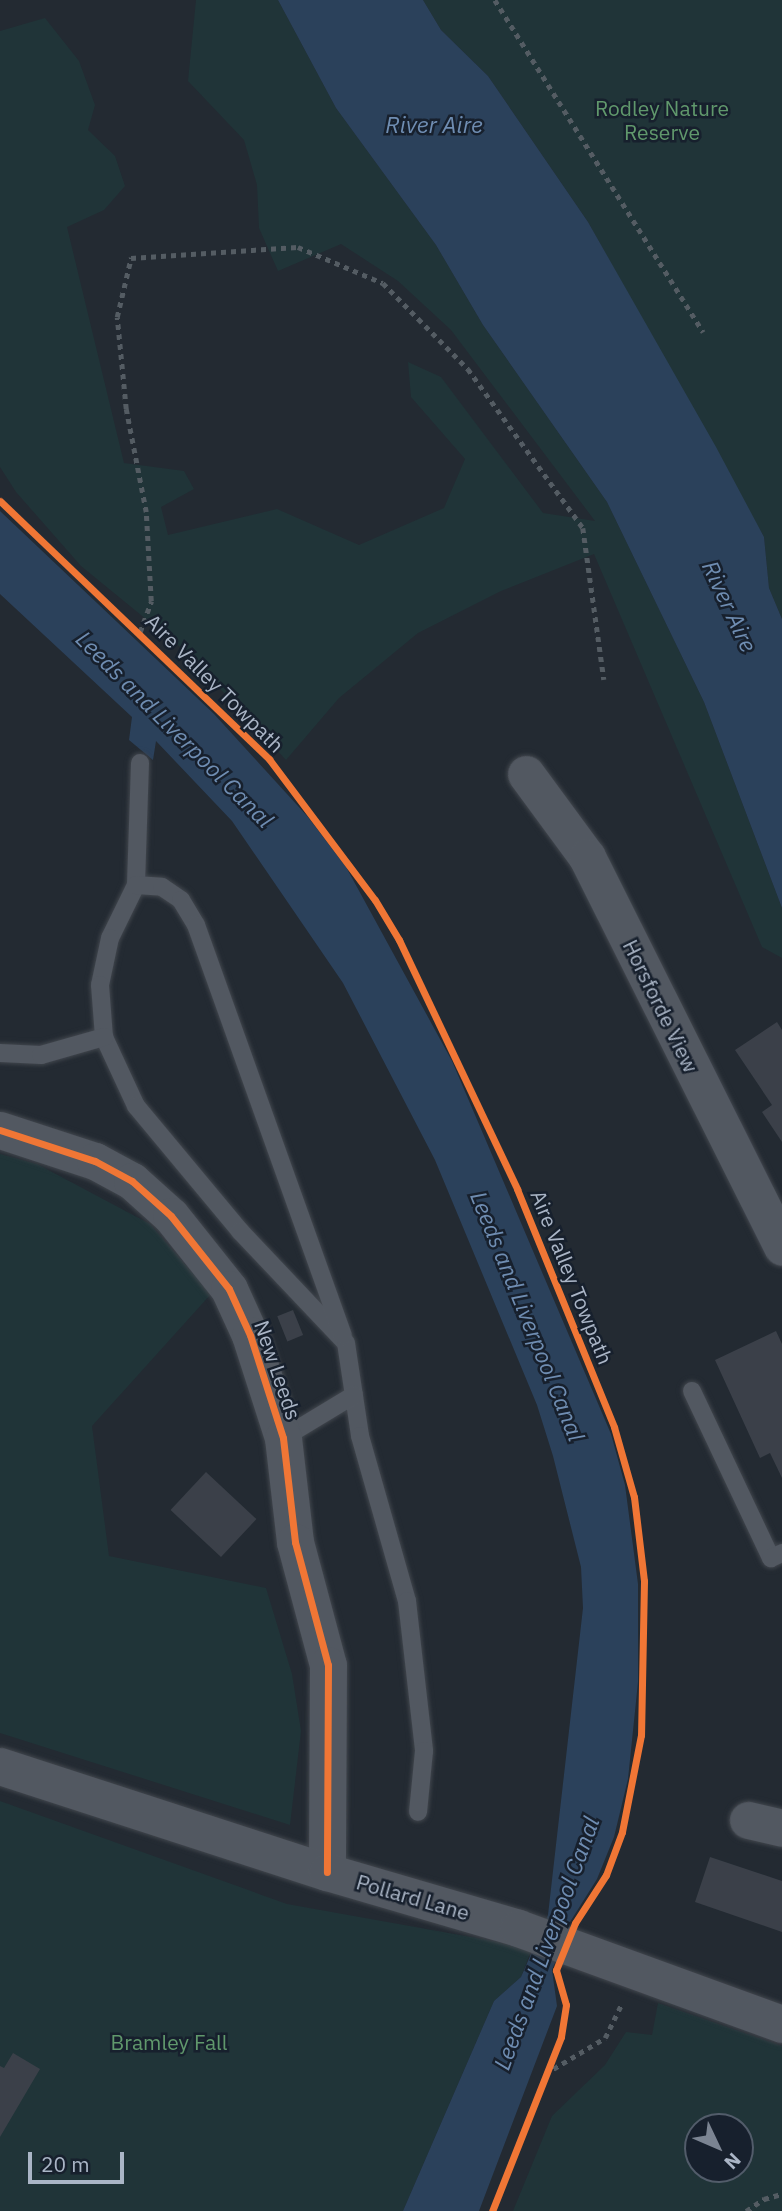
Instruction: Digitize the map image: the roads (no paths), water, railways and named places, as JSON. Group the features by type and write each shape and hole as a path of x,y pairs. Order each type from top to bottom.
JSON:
{"street":[{"name":"Horsforde View","path":"526,774 587,857 782,1247"},
{"name":"New Leeds","path":"0,1130 95,1161 132,1181 171,1216 229,1289 250,1335 283,1438 295,1542 328,1665 327,1872"},
{"name":"Pollard Lane","path":"0,1766 327,1872 518,1928 782,2024"}],"lane":[{"path":"140,763 136,885 110,938 100,985 104,1037 136,1106 240,1231 346,1343"},
{"path":"136,885 162,887 180,900 196,925 346,1343 360,1436 407,1601 424,1751 418,1812"},
{"path":"0,1052 41,1055 104,1037"},
{"path":"692,1391 771,1558 782,1553"},
{"path":"283,1438 354,1395"}],"water":[{"name":"River Aire","path":"278,0 423,0 441,30 488,76 588,222 716,447 764,537 769,588 782,619 782,908 704,702 607,502 483,325 436,245 336,108"},
{"name":"Leeds and Liverpool Canal","path":"0,511 214,714 308,817 346,867 452,1061 611,1434 625,1485 638,1584 638,1682 628,1779 614,1837 597,1879 570,1922 552,1970 557,2006 479,2211 403,2211 494,2001 521,1977 548,1915 583,1608 581,1567 553,1456 537,1405 435,1160 343,983 232,821 156,741 153,760 129,740 132,717 0,594"}],"park label":[{"name":"Rodley Nature Reserve","path":"662,120"},
{"name":"Bramley Fall","path":"169,2042"}]}
